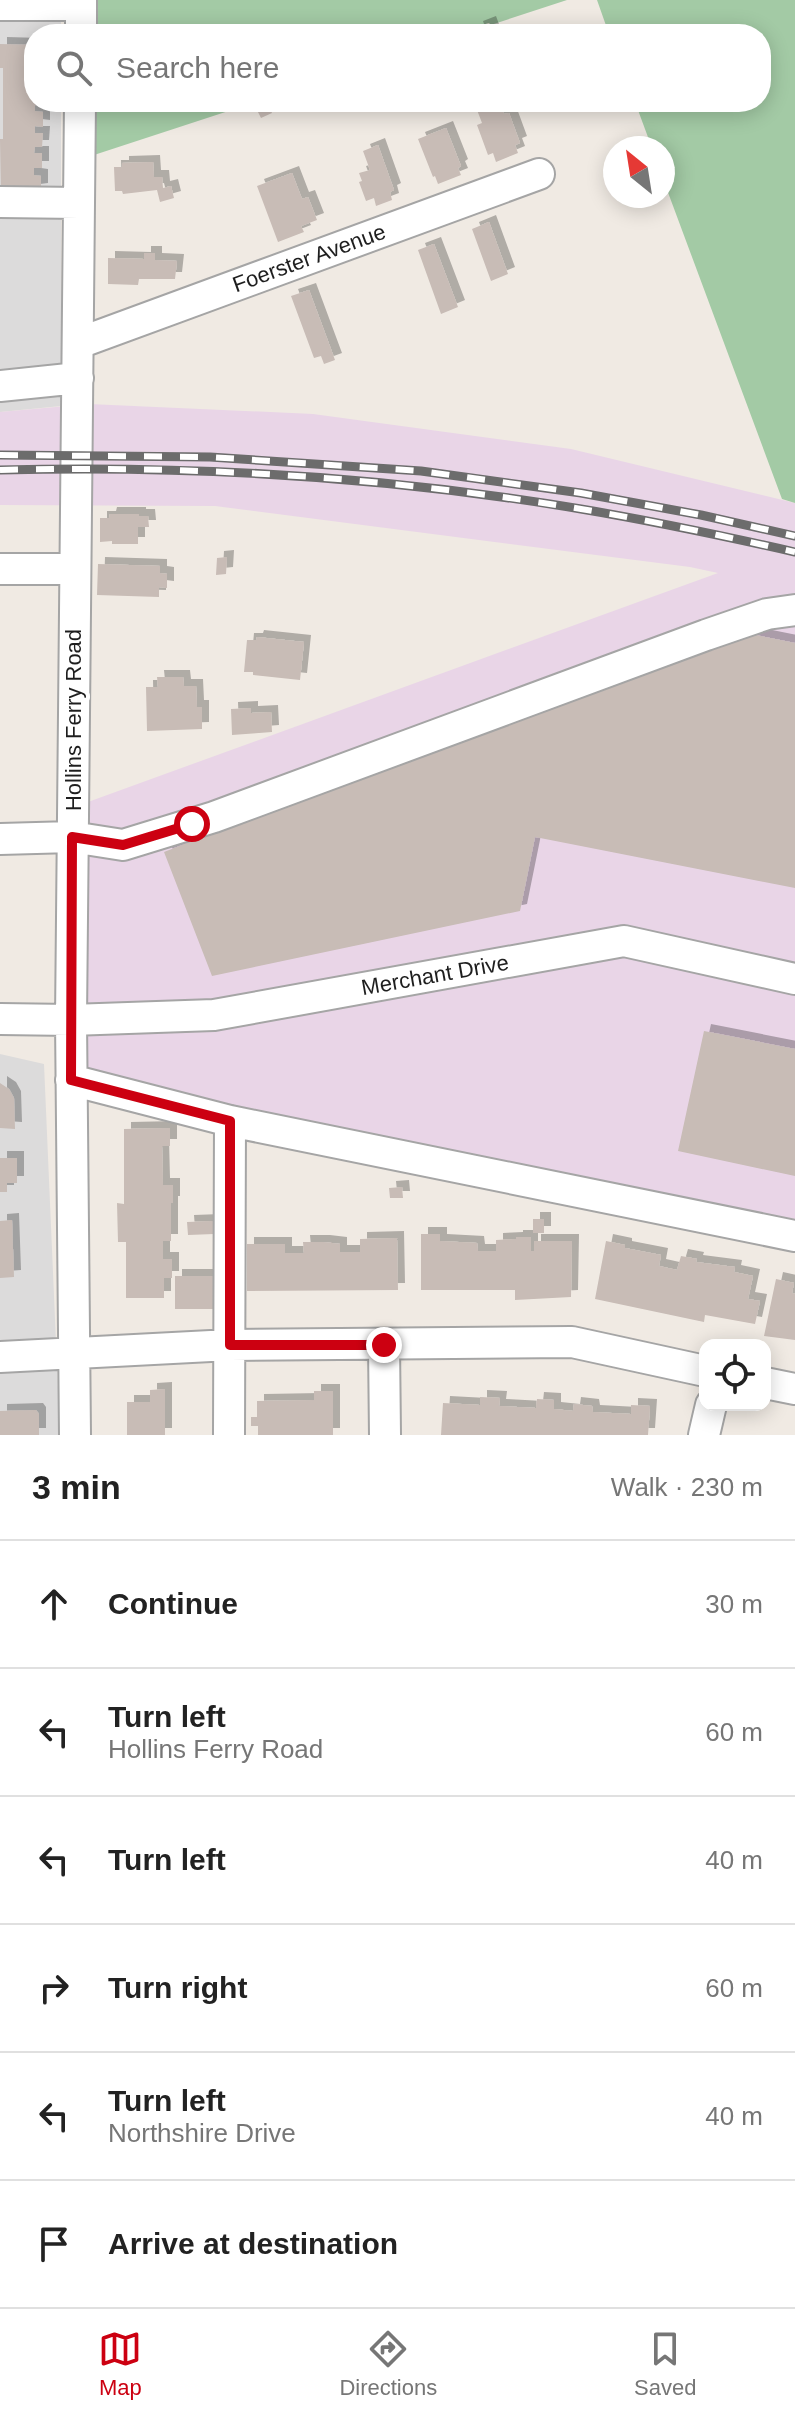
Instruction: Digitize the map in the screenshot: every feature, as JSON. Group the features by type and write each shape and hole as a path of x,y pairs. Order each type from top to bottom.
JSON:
{"street":[{"path":"0,5 81,13"},
{"name":"Hollins Ferry Road","path":"75,1435 71,1020 80,112"},
{"name":"Foerster Avenue","path":"79,343 539,174"},
{"path":"0,202 79,203"},
{"path":"0,386 78,378"},
{"path":"0,569 74,569"},
{"path":"0,839 72,837 123,845 214,817 706,635 767,614 795,610"},
{"name":"Merchant Drive","path":"0,1019 214,1015 624,941 795,979"},
{"path":"71,1080 230,1121 795,1236"},
{"path":"229,1435 230,1121"},
{"path":"0,1357 230,1345 572,1342 699,1370"},
{"path":"384,1345 385,1435"},
{"path":"771,1384 795,1389"},
{"path":"704,1435 710,1411"}],"shaded area":[{"path":"0,0 61,0 61,24 24,24 24,112 61,112 61,406 0,412"},
{"path":"89,404 313,414 571,449 795,503 795,1219 583,1179 85,1075 88,802 718,573 215,506 0,505 0,412"},
{"path":"0,1054 44,1064 60,1435 0,1435"}],"green space":[{"path":"96,0 567,0 494,24 95,24"},
{"path":"597,0 795,0 795,503 782,499 674,208 675,136 648,136 639,112 771,112 771,24 605,24"},
{"path":"95,112 225,112 94,155"}],"building":[{"path":"0,44 24,45 24,112 43,112 43,127 35,126 35,133 43,133 42,147 35,147 34,153 42,153 42,168 34,168 34,175 41,176 41,190 1,195 3,68 0,68"},
{"path":"258,112 272,112 272,113 261,118"},
{"path":"478,112 509,113 520,143 515,145 518,153 496,162 493,153 488,155 477,125 482,123"},
{"path":"446,128 461,166 458,168 461,175 438,184 418,139"},
{"path":"378,145 394,190 390,192 392,200 376,206 374,198 366,201 359,173 370,170 363,151"},
{"path":"153,162 154,177 162,177 163,188 171,186 174,198 160,202 157,190 123,194 122,191 115,191 114,167 122,167 122,163"},
{"path":"292,173 302,199 308,197 317,220 301,226 304,232 278,242 257,186"},
{"path":"489,222 508,274 491,281 472,229"},
{"path":"434,244 458,307 441,314 418,250"},
{"path":"144,253 155,253 155,260 177,261 175,279 139,279 138,285 108,284 108,258 144,259"},
{"path":"309,290 335,360 324,364 321,356 314,358 291,296"},
{"path":"110,514 148,516 149,527 138,527 138,544 100,542 100,518 109,518"},
{"path":"227,557 226,574 216,575 217,558"},
{"path":"98,564 160,566 160,573 167,574 167,588 159,587 159,597 97,595"},
{"path":"736,631 795,643 795,888 535,837 520,911 212,976 164,852"},
{"path":"257,637 304,642 300,680 244,672 247,640 256,640"},
{"path":"157,677 183,677 184,686 196,686 197,707 202,707 202,729 147,731 146,687 158,687"},
{"path":"251,708 251,713 271,712 272,732 232,735 231,709"},
{"path":"704,1031 795,1049 795,1176 678,1151"},
{"path":"0,1083 9,1089 14,1098 15,1129 0,1128"},
{"path":"170,1128 170,1146 162,1146 163,1185 173,1185 171,1241 163,1241 163,1259 172,1259 172,1278 164,1278 164,1298 126,1298 126,1242 118,1242 117,1203 124,1204 124,1129"},
{"path":"0,1158 17,1158 17,1183 7,1183 7,1192 0,1192"},
{"path":"402,1187 403,1198 390,1198 389,1188"},
{"path":"533,1219 544,1219 544,1233 533,1233"},
{"path":"12,1220 14,1277 0,1278 0,1221"},
{"path":"214,1221 214,1234 188,1235 187,1222"},
{"path":"421,1234 440,1234 440,1241 477,1243 478,1251 496,1251 496,1240 516,1237 531,1237 531,1251 534,1251 534,1241 572,1241 571,1297 515,1300 515,1290 421,1290"},
{"path":"397,1238 398,1290 247,1291 247,1244 285,1244 285,1253 304,1253 303,1242 323,1242 340,1244 340,1252 360,1252 360,1239"},
{"path":"606,1241 661,1255 659,1266 677,1270 681,1256 697,1259 696,1262 735,1267 734,1272 753,1276 748,1299 760,1301 755,1324 705,1315 704,1322 595,1299"},
{"path":"175,1276 216,1276 216,1309 175,1309"},
{"path":"776,1279 794,1283 795,1340 764,1336"},
{"path":"165,1389 165,1435 127,1435 127,1402 150,1402 150,1390"},
{"path":"314,1391 333,1391 333,1435 258,1435 258,1426 251,1426 251,1417 257,1417 257,1401 314,1400"},
{"path":"480,1397 500,1398 499,1406 536,1408 537,1399 554,1400 554,1409 573,1411 574,1404 592,1406 593,1412 631,1414 631,1405 650,1406 648,1435 441,1435 443,1403 480,1405"},
{"path":"36,1410 39,1414 39,1435 0,1435 0,1411"}],"railway":[{"path":"0,455 210,457 421,471 581,493 795,536"},
{"path":"0,470 146,469 364,481 509,498 608,514 795,552"}],"route":[{"path":"192,824 123,845 72,837 71,1080 230,1121 230,1345 384,1345"}]}
